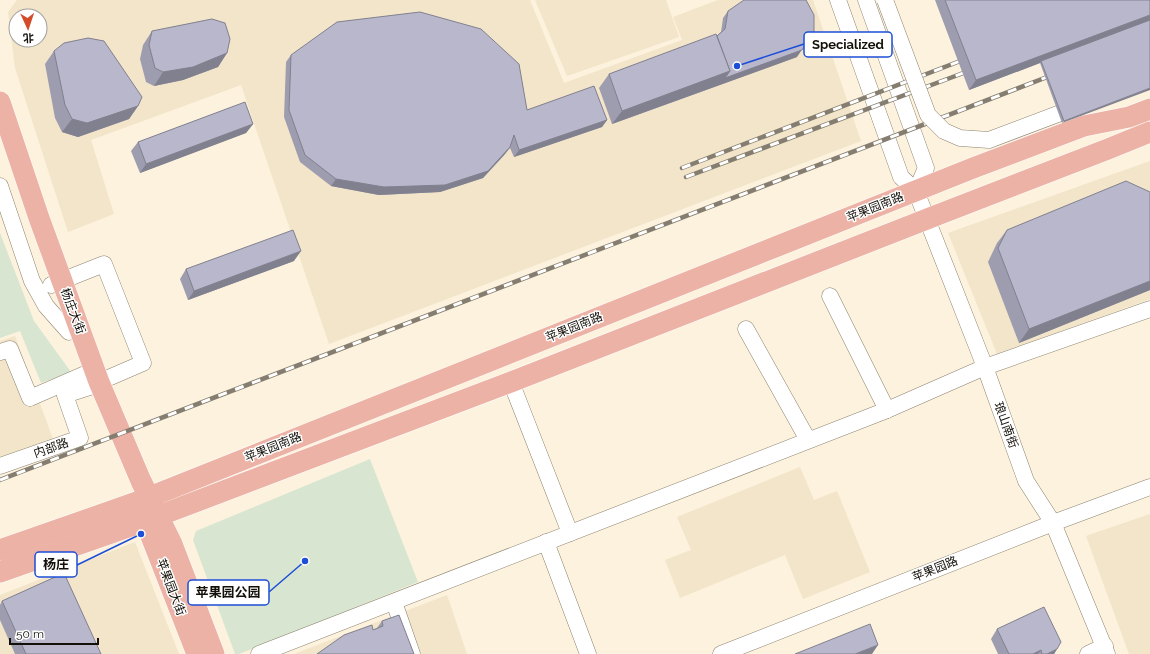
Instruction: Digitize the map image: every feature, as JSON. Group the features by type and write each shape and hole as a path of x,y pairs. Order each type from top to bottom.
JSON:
{"main road":[{"name":"杨庄大街","path":"0,102 39,218 69,332 92,381 123,440 142,499 152,518"},
{"name":"苹果园南路","path":"0,550 142,499 916,191 1084,126 1129,117 1146,110"},
{"name":"苹果园南路","path":"0,572 152,518 511,382 1108,150 1150,132"},
{"name":"杨庄大街","path":"0,142 26,222 56,283 92,381"},
{"name":"苹果园大街","path":"152,518 197,654"},
{"name":"苹果园大街","path":"152,518 172,544 214,654"}],"street":[{"path":"838,0 901,177 916,191 926,168 866,0"},
{"path":"885,0 928,116 944,130 960,138 989,140 1093,101"},
{"path":"1146,110 1150,132"},
{"name":"杨庄大街","path":"0,186 32,281 46,306 69,332"},
{"name":"琅山南街","path":"916,191 985,367 1026,481 1053,522 1106,650"},
{"path":"0,352 10,349 30,398 63,390 143,363 104,264 56,283"},
{"path":"830,296 887,410"},
{"path":"259,654 887,410 985,367 1150,309"},
{"path":"746,330 808,440"},
{"path":"511,382 570,533"},
{"name":"内部路","path":"0,466 80,438 63,390"},
{"name":"苹果园路","path":"721,654 1053,522 1150,487"},
{"path":"546,542 588,654"},
{"path":"394,602 412,654"},
{"path":"1088,654 1106,650"}],"shaded area":[{"path":"17,0 530,0 564,83 682,40 673,17 718,0 813,0 861,141 329,344 241,85 91,140 114,214 68,232 15,68 12,48 48,48 48,8 11,8"},
{"path":"535,0 666,0 679,37 567,76"},
{"path":"1150,161 1150,299 997,354 948,233"},
{"path":"15,336 53,439 0,459 0,341"},
{"path":"800,467 814,500 837,491 870,572 803,599 785,555 680,598 665,560 691,550 677,517"},
{"path":"1150,514 1150,654 1129,654 1086,536"},
{"path":"135,542 179,654 0,654 0,595"},
{"path":"447,595 467,654 294,654"}],"green space":[{"path":"0,233 34,321 71,372 41,383 20,331 0,338"},
{"path":"370,459 418,582 239,654 235,654 193,540 196,531"}],"building":[{"path":"744,0 806,0 814,15 814,32 802,50 725,78 730,71 717,36 725,29 728,11"},
{"path":"945,0 1150,0 1150,15 976,80"},
{"path":"420,12 481,29 519,64 527,110 594,86 607,120 519,150 514,135 510,147 488,171 445,185 384,187 336,179 305,155 289,110 291,55 337,22"},
{"path":"212,19 225,23 230,39 227,53 193,67 163,72 155,68 149,45 152,31"},
{"path":"1150,20 1150,88 1064,121 1041,61"},
{"path":"716,34 730,71 622,111 609,74"},
{"path":"88,38 104,41 142,97 138,106 87,123 72,119 65,105 54,51 64,43"},
{"path":"245,102 253,124 146,164 138,142"},
{"path":"1126,181 1150,192 1150,281 1029,329 998,248 1007,230"},
{"path":"293,230 301,251 194,291 186,269"},
{"path":"64,573 101,654 26,654 2,601"},
{"path":"1044,607 1061,642 1057,649 1047,654 1042,654 1041,650 1033,654 1009,654 997,629"},
{"path":"399,615 414,654 317,654 344,635 372,625 373,630 383,626 382,621"},
{"path":"870,624 878,645 855,654 795,654"}],"railway":[{"path":"682,168 968,58"},
{"path":"686,177 974,69"},
{"path":"0,480 1055,74"}],"place":[{"name":"Specialized","path":"737,66"},
{"name":"杨庄","path":"141,534"},
{"name":"苹果园公园","path":"305,561"}]}
